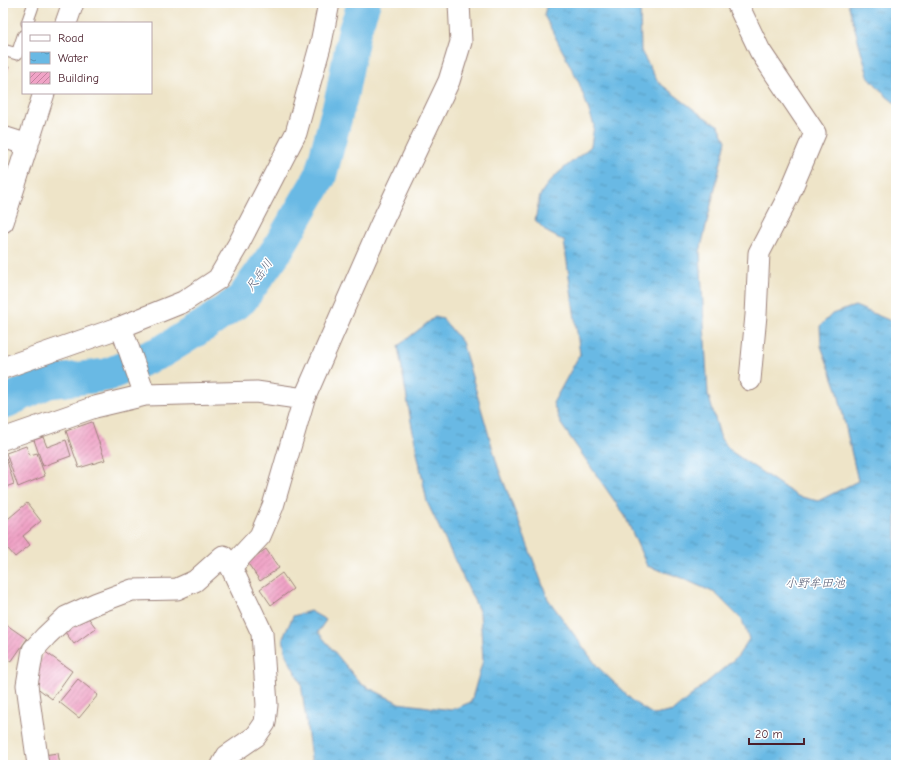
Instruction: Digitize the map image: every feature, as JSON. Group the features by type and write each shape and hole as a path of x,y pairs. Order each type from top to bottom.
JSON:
{"street":[{"path":"66,22 73,3"},
{"path":"3,368 122,330 183,302 218,279 296,133 321,43 329,3"},
{"path":"231,567 260,536 272,506 304,399 381,224 449,81 461,42 459,3"},
{"path":"737,3 760,52 815,133 788,197 760,253 750,380"},
{"path":"3,222 44,94"},
{"path":"3,137 28,145"},
{"path":"122,330 143,390"},
{"path":"3,439 143,390 256,392 304,399"},
{"path":"38,765 27,685 34,650 46,636 66,617 97,603 132,590 178,589 195,581 223,556 231,567 262,633 267,705 265,723 256,736 227,756 222,765"}],"lane":[{"path":"27,22 34,3"},
{"path":"3,50 17,54 22,39"}],"water":[{"name":"小野牟田池","path":"547,3 640,3 641,51 658,82 701,115 719,126 726,141 700,252 708,394 721,439 732,452 797,496 818,501 858,481 837,389 821,346 820,326 832,314 855,306 896,323 896,765 312,765 301,683 286,655 283,638 293,616 310,611 326,620 318,632 361,684 399,703 451,710 471,702 483,660 480,613 427,502 398,346 435,317 443,319 462,342 498,467 548,599 597,666 635,703 654,715 673,711 738,656 749,639 742,620 715,593 677,576 647,566 625,516 561,424 553,403 580,354 564,241 547,232 535,220 540,196 544,189 563,169 591,146 594,125 579,83 544,15"},
{"path":"848,3 896,3 896,104 886,96 868,76"}],"building":[{"path":"3,65 9,67 3,83"},
{"path":"92,422 105,460 79,468 66,431"},
{"path":"43,437 47,447 66,440 71,456 43,466 34,440"},
{"path":"26,446 30,455 37,453 45,476 18,487 6,453"},
{"path":"6,458 14,484 3,488 3,459"},
{"path":"27,503 41,521 23,536 30,545 15,557 3,543 3,523"},
{"path":"266,549 279,568 260,581 247,562"},
{"path":"282,573 293,589 271,605 260,589"},
{"path":"84,612 96,628 74,644 62,628"},
{"path":"4,623 27,639 11,662 3,656"},
{"path":"44,651 72,671 52,699 31,683"},
{"path":"78,679 98,695 79,718 59,702"},
{"path":"58,753 60,765 45,765 43,755"}],"waterway":[{"name":"尺岳川","path":"3,403 48,382 107,375 163,351 208,323 242,299 277,250 320,177 342,94 354,32 364,3"}]}
